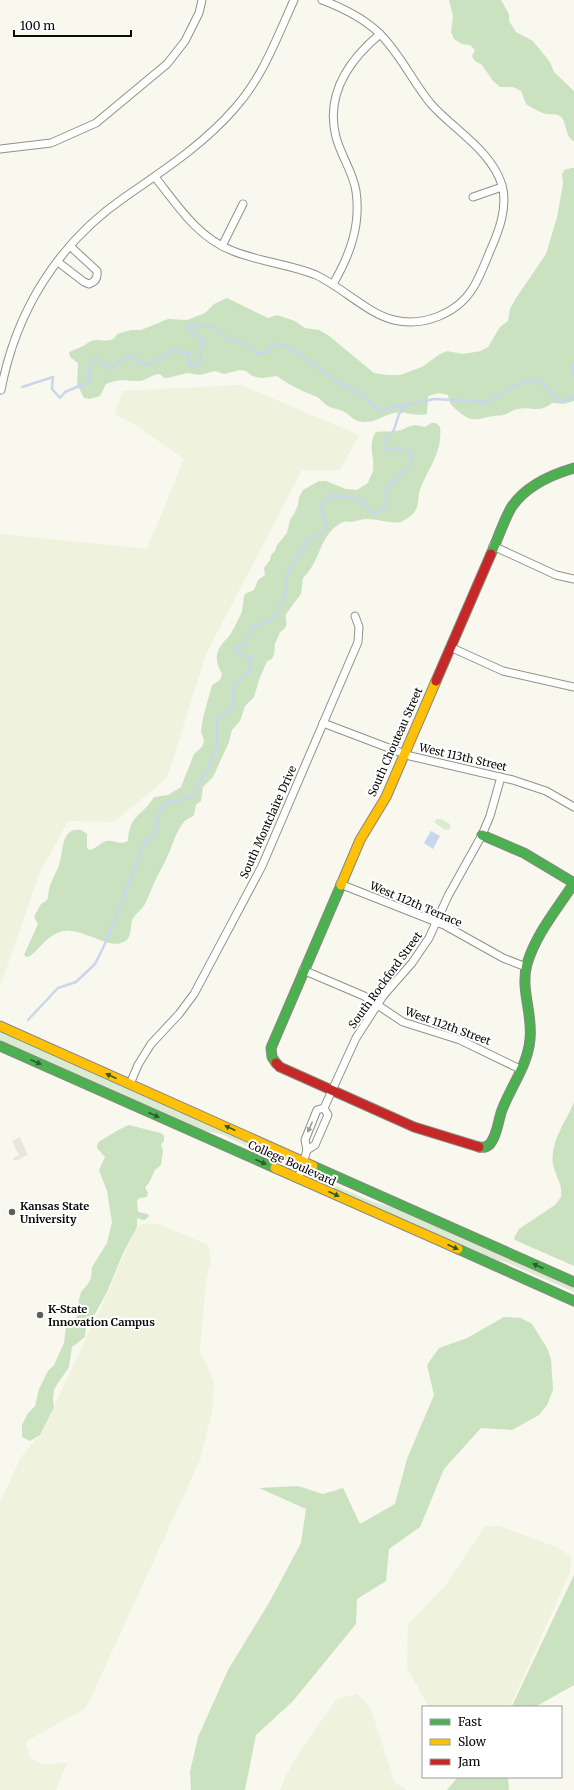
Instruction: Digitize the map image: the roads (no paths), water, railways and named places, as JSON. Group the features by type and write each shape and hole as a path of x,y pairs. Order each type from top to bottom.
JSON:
{"street":[{"path":"0,149 51,143 96,123 167,64 185,41 199,13 202,0"},
{"path":"1,390 5,369 24,316 38,288 70,246 98,218 124,197 155,177 204,140 236,107 262,70 294,0"},
{"path":"155,177 187,218 222,246 246,256 294,267 333,284 373,310 393,320 422,322 438,317 463,301 472,290 480,275 499,231 503,210 502,186 493,167 483,155 431,104 397,53 380,34 357,17 322,0"},
{"path":"333,284 352,247 357,221 356,190 352,175 336,137 333,116 336,96 341,80 348,68 362,50 380,34"},
{"path":"472,197 502,186"},
{"path":"222,246 243,204"},
{"path":"58,262 84,282 89,284 96,279 98,275 97,271 70,246"},
{"name":"South Chouteau Street","path":"332,1090 274,1063 271,1056 271,1048 340,884 360,840 386,797 493,546 511,508 528,489 554,474 574,468"},
{"path":"493,546 556,575 574,579"},
{"name":"South Montclaire Drive","path":"130,1084 138,1065 151,1044 179,1014 194,994 262,866 358,642 359,627 355,616"},
{"path":"450,647 512,674 574,687"},
{"name":"West 113th Street","path":"324,723 405,754 501,777 546,791 574,807"},
{"name":"South Rockford Street","path":"298,1179 307,1150 305,1140 318,1110 324,1108 356,1038 377,1006 419,955 429,938 448,896 482,835 490,816 501,777"},
{"path":"332,1090 414,1128 481,1148 486,1147 492,1141 503,1108 522,1070 528,1052 531,1030 525,984 526,967 538,940 574,883 524,853 482,835"},
{"name":"West 112th Terrace","path":"340,884 436,922 503,958 526,967"},
{"name":"West 112th Street","path":"303,970 364,996 402,1022 460,1040 522,1070"},
{"name":"College Boulevard","path":"0,1026 574,1282"},
{"name":"College Boulevard","path":"0,1046 574,1301"},
{"name":"South Rockford Street","path":"307,1150 315,1145 328,1115 324,1108"}],"water":[{"path":"431,831 440,836 433,849 424,843"}],"waterway":[{"path":"22,387 53,377 52,389 60,398 65,392 89,382 90,361 96,358 111,369 126,356 137,358 143,365 151,364 172,350 189,353 188,360 193,368 199,364 201,359 200,346 205,341 191,331 189,325 214,327 230,340 242,342 258,354 266,352 274,343 289,347 342,385 361,394 379,411 434,399 488,402 508,389 534,378 544,385 558,400 568,400 574,398"},
{"path":"574,364 572,366 574,374"},
{"path":"28,1020 58,988 76,982 95,964 104,946 145,842 156,835 159,813 167,802 191,798 206,773 217,746 217,720 234,706 233,689 237,682 250,670 251,658 240,654 234,648 243,646 255,625 269,622 276,616 287,589 286,576 308,540 327,530 321,505 332,495 350,497 364,502 369,511 376,513 386,507 387,489 410,466 412,453 396,448 386,449 386,439 394,430 399,414 407,404"}],"place":[{"name":"Kansas State University","path":"12,1212"},
{"name":"K-State Innovation Campus","path":"40,1315"}]}
